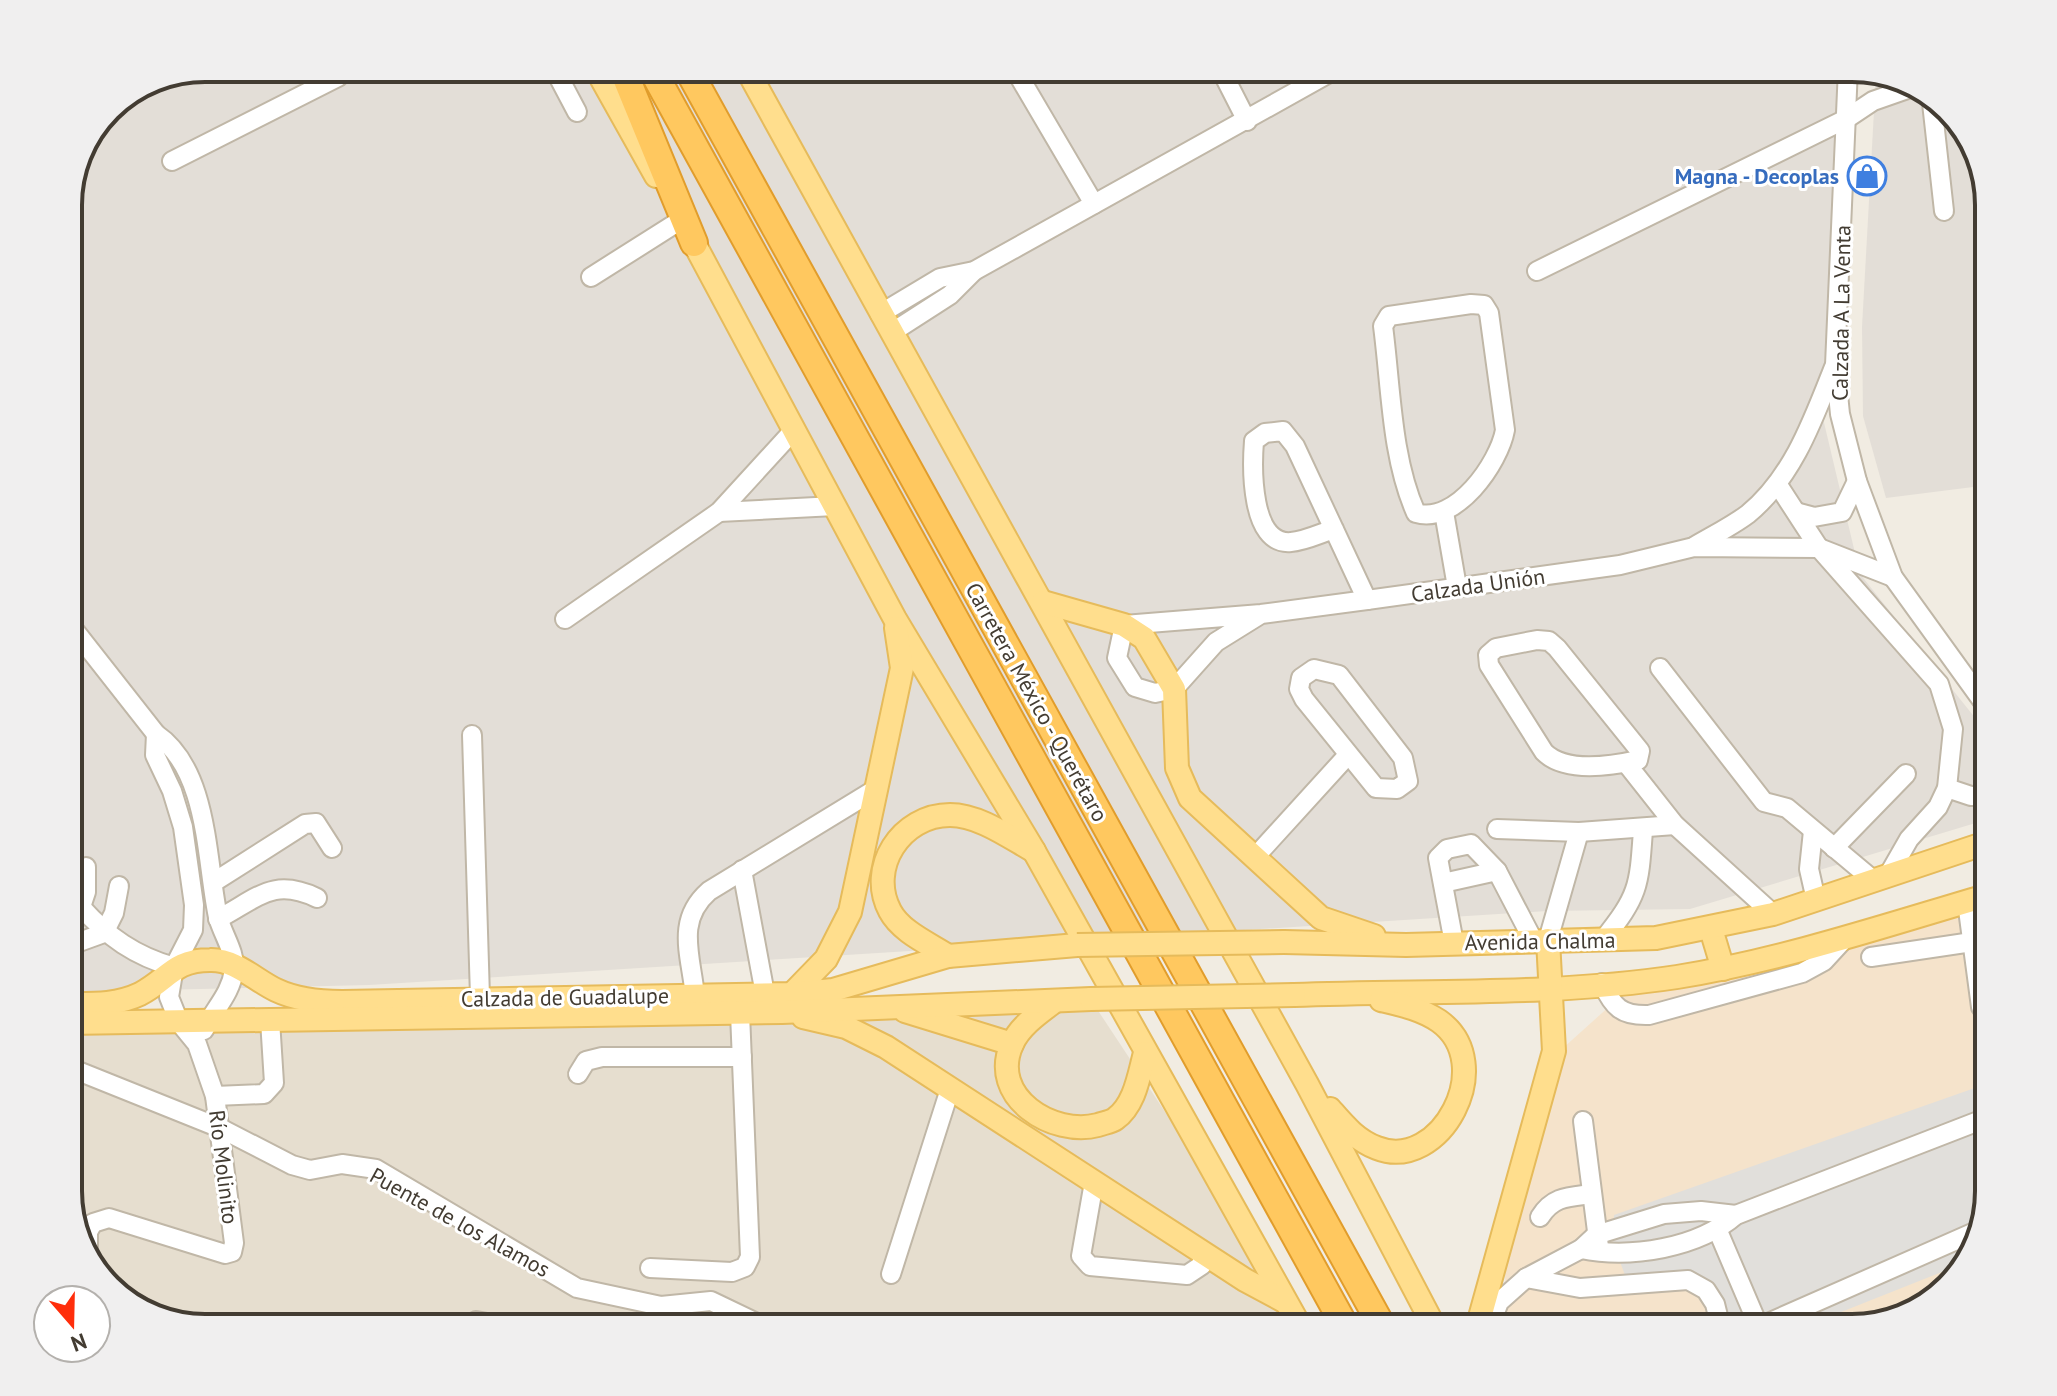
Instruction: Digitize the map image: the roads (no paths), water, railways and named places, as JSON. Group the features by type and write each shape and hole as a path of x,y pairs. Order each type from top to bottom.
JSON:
{"highway":[{"path":"628,82 687,232"},
{"name":"Carretera México - Querétaro","path":"659,82 1338,1314"},
{"name":"Carretera México - Querétaro","path":"695,82 1375,1314"}],"main road":[{"path":"603,82 895,619 1034,851 1293,1314"},
{"path":"754,82 1307,1084 1428,1314"},
{"path":"1043,602 1124,625 1144,638 1174,689 1172,712 1177,768 1190,798 1321,918 1406,945"},
{"path":"895,619 902,668 850,912 826,959 787,1003 886,1047 1202,1252 1286,1302"},
{"path":"948,956 903,927 890,913 882,872 896,840 927,820 950,815 979,822 1034,851"},
{"name":"Avenida Chalma","path":"1077,945 1284,942 1406,945 1656,938 1773,914 1975,847"},
{"name":"Avenida Chalma","path":"1091,999 1602,983 1727,968 1975,899"},
{"path":"1711,929 1727,968"},
{"path":"1481,1314 1554,1051 1549,987 1540,940"},
{"name":"Calzada de Guadalupe","path":"82,1023 740,1013 787,1003 948,956 1077,945"},
{"name":"Calzada de Guadalupe","path":"174,967 205,960 235,966 279,991 325,1002 765,994 787,1003 885,1005 1091,999"},
{"path":"82,1004 112,1003 142,993 174,967"},
{"path":"1307,1084 1356,1138 1380,1150 1404,1150 1427,1140 1450,1119 1462,1095 1466,1070 1456,1042 1442,1023 1416,1008 1353,993"},
{"path":"1055,1001 1031,1019 1012,1044 1007,1073 1020,1101 1047,1123 1080,1130 1115,1120 1133,1096 1145,1053"},
{"path":"885,1005 1012,1044"}],"street":[{"path":"172,161 328,82"},
{"path":"561,82 577,112"},
{"path":"1022,82 1094,204"},
{"path":"1227,82 1247,121"},
{"path":"886,324 950,295 974,271 1314,82"},
{"name":"Calzada A La Venta","path":"1847,82 1835,365 1840,414 1857,481 1893,577 1975,691"},
{"path":"1537,271 1846,119 1873,101 1900,92"},
{"path":"1933,113 1944,211"},
{"path":"591,277 687,232"},
{"path":"1484,305 1489,313 1505,430 1503,442 1463,502 1444,512 1416,513 1412,503 1398,442 1383,326 1389,316 1401,312 1484,305"},
{"name":"Calzada Unión","path":"1694,547 1746,515 1778,485 1810,427 1835,365"},
{"path":"565,619 719,512 794,430"},
{"path":"1334,529 1291,542 1278,541 1268,531 1253,496 1254,441 1265,433 1283,431 1295,446 1334,529 1367,600"},
{"path":"1799,513 1814,517 1842,512 1857,481"},
{"path":"1660,668 1764,802 1787,808 1834,848 1881,877 1938,807 1947,788 1953,729 1939,684 1819,548 1778,485"},
{"path":"719,512 835,506"},
{"path":"1444,512 1457,587"},
{"name":"Calzada Unión","path":"1124,625 1261,614 1367,600 1620,565 1694,547 1819,548"},
{"path":"1819,548 1893,577"},
{"name":"Calzada Unión","path":"1174,689 1216,642 1261,614"},
{"path":"1124,625 1117,658 1135,687 1155,693 1174,689"},
{"path":"82,640 156,734 172,745 203,820 218,919 235,966 226,994 197,1044"},
{"path":"1537,640 1549,641 1640,751 1638,760 1626,763 1554,762 1489,665 1488,655 1496,648 1537,640"},
{"path":"1314,669 1339,675 1403,758 1408,781 1397,789 1376,788 1347,756 1299,689 1301,678 1314,669"},
{"path":"156,734 155,755 172,791 191,862 193,930 174,967 169,997 179,1022"},
{"path":"472,735 480,997"},
{"path":"1255,857 1347,756"},
{"path":"1626,763 1675,825 1773,914"},
{"path":"1834,848 1906,774"},
{"path":"1947,788 1975,796"},
{"path":"695,996 686,922 693,905 742,870 876,789"},
{"path":"214,882 305,824 316,823 322,828 332,848"},
{"path":"1497,829 1579,832 1643,830 1675,825"},
{"path":"1603,940 1632,903 1640,876 1643,830"},
{"path":"1813,831 1809,869 1816,900"},
{"path":"1540,940 1579,832"},
{"path":"1454,943 1438,858 1441,853 1465,845 1477,848 1497,871 1540,940"},
{"path":"82,898 86,892 86,867"},
{"path":"742,870 765,994"},
{"path":"1443,883 1497,871"},
{"path":"82,941 104,933 114,913 119,886"},
{"path":"218,919 278,887 295,887 317,898"},
{"path":"1967,902 1975,964"},
{"path":"82,916 150,960 174,967"},
{"path":"1602,983 1611,1003 1619,1011 1632,1016 1649,1015 1802,973 1824,961 1847,936"},
{"path":"1871,957 1972,942"},
{"path":"1727,968 1740,990"},
{"path":"650,1268 732,1272 745,1267 750,1257 740,1013"},
{"path":"215,1096 264,1094 270,1090 274,1083 270,1020"},
{"name":"Río Molinito","path":"89,1231 93,1223 109,1218 225,1254 232,1252 215,1096 197,1044 179,1022"},
{"path":"578,1074 586,1061 602,1057 742,1057"},
{"name":"Puente de los Alamos","path":"82,1073 220,1128 292,1165 310,1170 342,1164 376,1169 577,1288 661,1306 711,1301 738,1314"},
{"path":"891,1274 950,1089"},
{"path":"1583,1121 1599,1244"},
{"path":"1599,1244 1664,1248 1718,1231 1736,1215 1975,1122"},
{"path":"1094,1182 1081,1242 1081,1256 1090,1266 1187,1275 1202,1265 1202,1252"},
{"path":"1540,1217 1547,1206 1558,1198 1592,1194"},
{"path":"1494,1314 1499,1302 1526,1278 1581,1249 1664,1214 1701,1211 1736,1215"},
{"path":"1718,1231 1752,1314"},
{"path":"1790,1314 1966,1236"},
{"path":"1526,1278 1580,1288 1688,1280 1706,1290 1718,1314"}],"place":[{"name":"Magna - Decoplas","path":"1867,176"}]}
